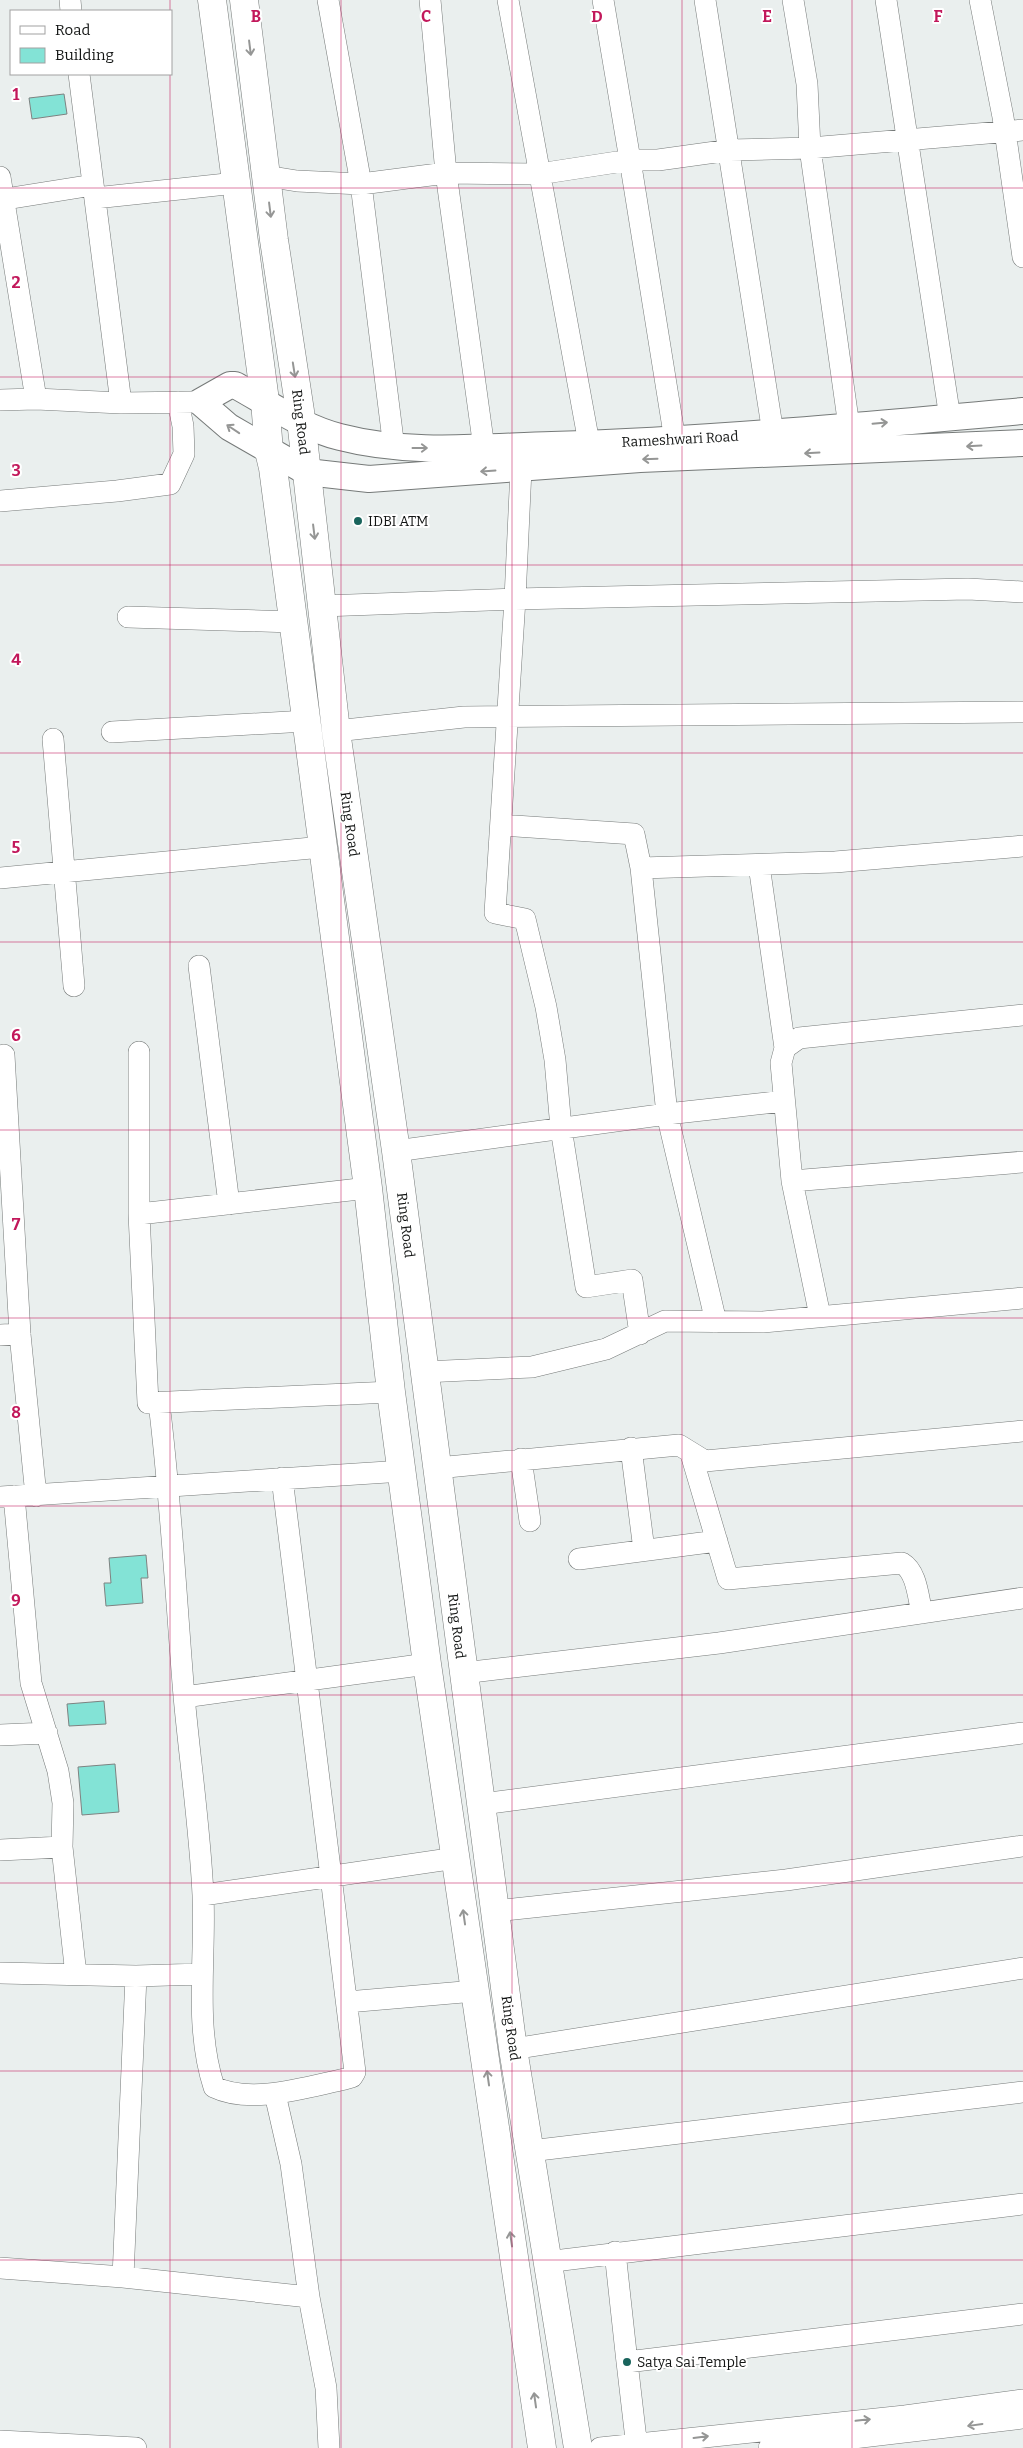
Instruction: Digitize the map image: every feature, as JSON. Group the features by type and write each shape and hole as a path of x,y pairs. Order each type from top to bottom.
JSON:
{"highway":[{"path":"212,0 265,401 269,451 273,468 368,1188 391,1392 403,1471 427,1664 542,2448"},
{"name":"Ring Road","path":"244,0 266,176 301,421 336,730 396,1152 513,2049 546,2262 578,2448"}],"main road":[{"name":"Rameshwari Road","path":"189,402 232,384 301,421 338,437 394,448 484,448 589,453 674,440 773,433 851,438 950,418 1023,411"},
{"path":"189,402 307,472 369,479 521,469 589,453 851,438 1023,443"}],"street":[{"path":"328,0 361,184 394,448"},
{"path":"430,0 446,173 484,448"},
{"path":"508,0 589,453"},
{"path":"603,0 674,440"},
{"path":"705,0 773,433"},
{"path":"793,0 807,84 810,148 851,438"},
{"path":"886,0 950,418"},
{"path":"980,0 1014,131 1023,257"},
{"path":"79,75 121,403"},
{"path":"266,176 297,181 361,184 446,173 539,174 630,160 658,160 730,150 810,148 907,142 1014,131"},
{"path":"0,177 2,200 36,399"},
{"path":"2,200 94,191 236,183"},
{"path":"0,400 36,399 121,403 189,402 183,426 184,454 170,484 117,491 0,501"},
{"path":"521,469 515,599 495,913 525,919 552,1042 561,1128 586,1287 632,1280 640,1334"},
{"path":"322,606 515,599 958,590 1023,592"},
{"path":"128,617 293,622"},
{"path":"336,730 464,717 1023,712"},
{"path":"112,732 306,721"},
{"path":"53,739 66,872 74,986"},
{"path":"501,825 634,834 641,868 667,1114 716,1322"},
{"path":"641,868 835,862 1023,846"},
{"path":"0,878 322,847"},
{"path":"759,865 785,1048 781,1063 792,1181 820,1316"},
{"path":"199,966 229,1204"},
{"path":"785,1048 799,1038 1023,1015"},
{"path":"139,1052 139,1214 148,1403 391,1392"},
{"path":"4,1055 10,1334 36,1496"},
{"path":"396,1152 561,1128 784,1100"},
{"path":"792,1181 1023,1162"},
{"path":"139,1214 368,1188"},
{"path":"424,1372 532,1367 606,1350 665,1321 763,1322 1023,1298"},
{"path":"158,1403 169,1485 184,1697 203,1895 202,1974 204,2018 210,2072 214,2087 227,2093 275,2094 352,2077 355,2072 282,1478"},
{"path":"437,1468 631,1448 679,1445 705,1461 1023,1431"},
{"path":"631,1448 644,1550"},
{"path":"691,1454 728,1579 902,1563 912,1573 922,1613"},
{"path":"521,1459 530,1521"},
{"path":"76,1975 62,1847 63,1803 58,1771 31,1683 7,1496 36,1496 169,1485 403,1471"},
{"path":"579,1559 717,1541"},
{"path":"463,1673 719,1643 1023,1598"},
{"path":"184,1697 427,1664"},
{"path":"0,1735 47,1733"},
{"path":"482,1804 1023,1734"},
{"path":"495,1911 786,1880 1023,1846"},
{"path":"0,1850 62,1847"},
{"path":"203,1895 456,1858"},
{"path":"513,2049 1023,1968"},
{"path":"0,1973 136,1976 202,1974"},
{"path":"123,2277 136,1976"},
{"path":"347,2002 475,1991"},
{"path":"530,2151 1023,2092"},
{"path":"275,2094 291,2164 309,2297 326,2388 329,2448"},
{"path":"546,2262 615,2252 1023,2204"},
{"path":"615,2252 637,2446"},
{"path":"0,2268 123,2277 309,2297"},
{"path":"627,2362 1023,2314"},
{"path":"600,2448 637,2446 904,2416 1023,2400"},
{"path":"769,2448 907,2434 1023,2418"},
{"path":"0,2440 54,2446 136,2448"}],"building":[{"path":"64,94 67,114 32,119 29,98"},
{"path":"146,1555 148,1578 141,1578 143,1603 106,1606 104,1583 111,1583 109,1558"},
{"path":"104,1701 106,1724 69,1726 67,1704"},
{"path":"115,1764 119,1812 82,1815 78,1767"}],"place":[{"name":"IDBI ATM","path":"358,521"},
{"name":"Satya Sai Temple","path":"627,2362"}]}
